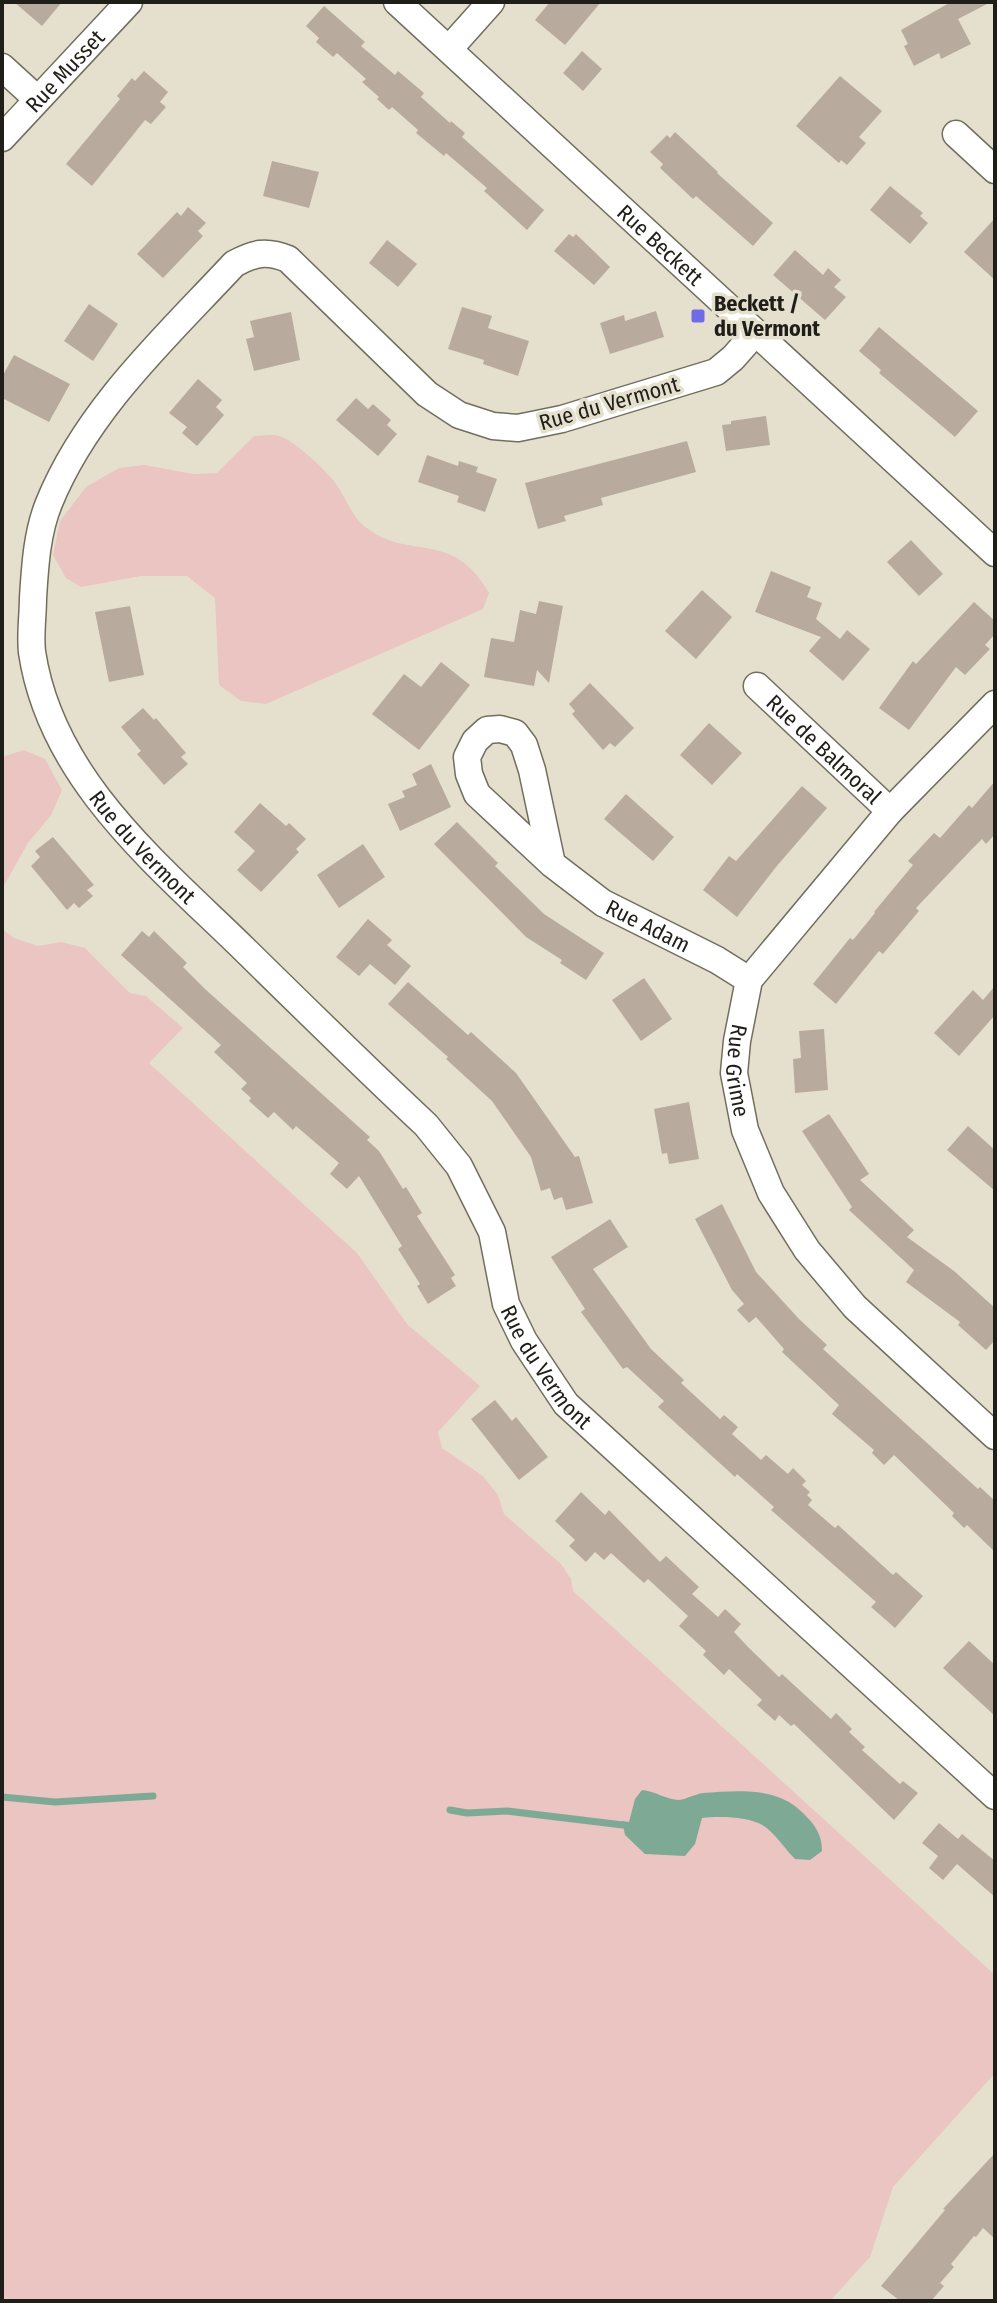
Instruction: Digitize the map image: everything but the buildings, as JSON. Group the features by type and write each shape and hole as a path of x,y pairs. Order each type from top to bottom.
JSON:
{"street":[{"name":"Rue Musset","path":"2,138 129,2"},
{"name":"Rue Beckett","path":"397,2 995,553"},
{"path":"449,49 491,2"},
{"path":"2,67 37,99"},
{"path":"956,134 995,170"},
{"name":"Rue du Vermont","path":"755,333 716,372 562,419 518,428 493,426 459,415 427,394 288,259 272,252 254,254 234,264 138,368 72,457 48,504 36,557 32,651 44,699 59,736 104,808 149,857 426,1125 459,1166 492,1232 506,1304 524,1341 566,1404 995,1796"},
{"name":"Rue de Balmoral","path":"757,686 890,811"},
{"name":"Rue Grime","path":"995,704 890,811 749,980 734,1073 745,1130 771,1193 807,1250 855,1307 995,1436"},
{"name":"Rue Adam","path":"552,864 524,745 515,733 487,730 475,741 467,757 469,774 477,794 552,864 603,903 717,960 749,980"}],"shaded area":[{"path":"254,436 279,436 301,449 332,479 359,521 380,536 444,552 460,560 475,573 489,593 483,609 266,704 241,701 219,685 215,598 187,576 141,576 81,587 66,578 53,555 60,521 86,487 119,468 144,465 193,474 217,473"},
{"path":"24,750 45,759 62,790 51,815 28,843 2,889 2,757"},
{"path":"2,929 14,938 38,946 61,942 85,948 130,993 146,996 183,1028 149,1063 357,1253 407,1324 480,1386 438,1432 442,1448 483,1476 498,1495 504,1514 561,1564 571,1579 573,1591 995,1975 995,2073 893,2187 870,2257 830,2301 2,2301"},
{"path":"642,1790 679,1800 703,1793 729,1791 756,1792 781,1798 793,1804 814,1826 821,1840 822,1851 810,1860 795,1859 763,1825 719,1817 702,1818 695,1844 685,1856 645,1854 625,1835 622,1821 629,1822 635,1799"}],"waterway":[{"path":"2,1797 55,1802 153,1796"},
{"path":"450,1810 467,1813 507,1811 623,1825"}],"place":[{"name":"Beckett / du Vermont","path":"698,316"}]}
